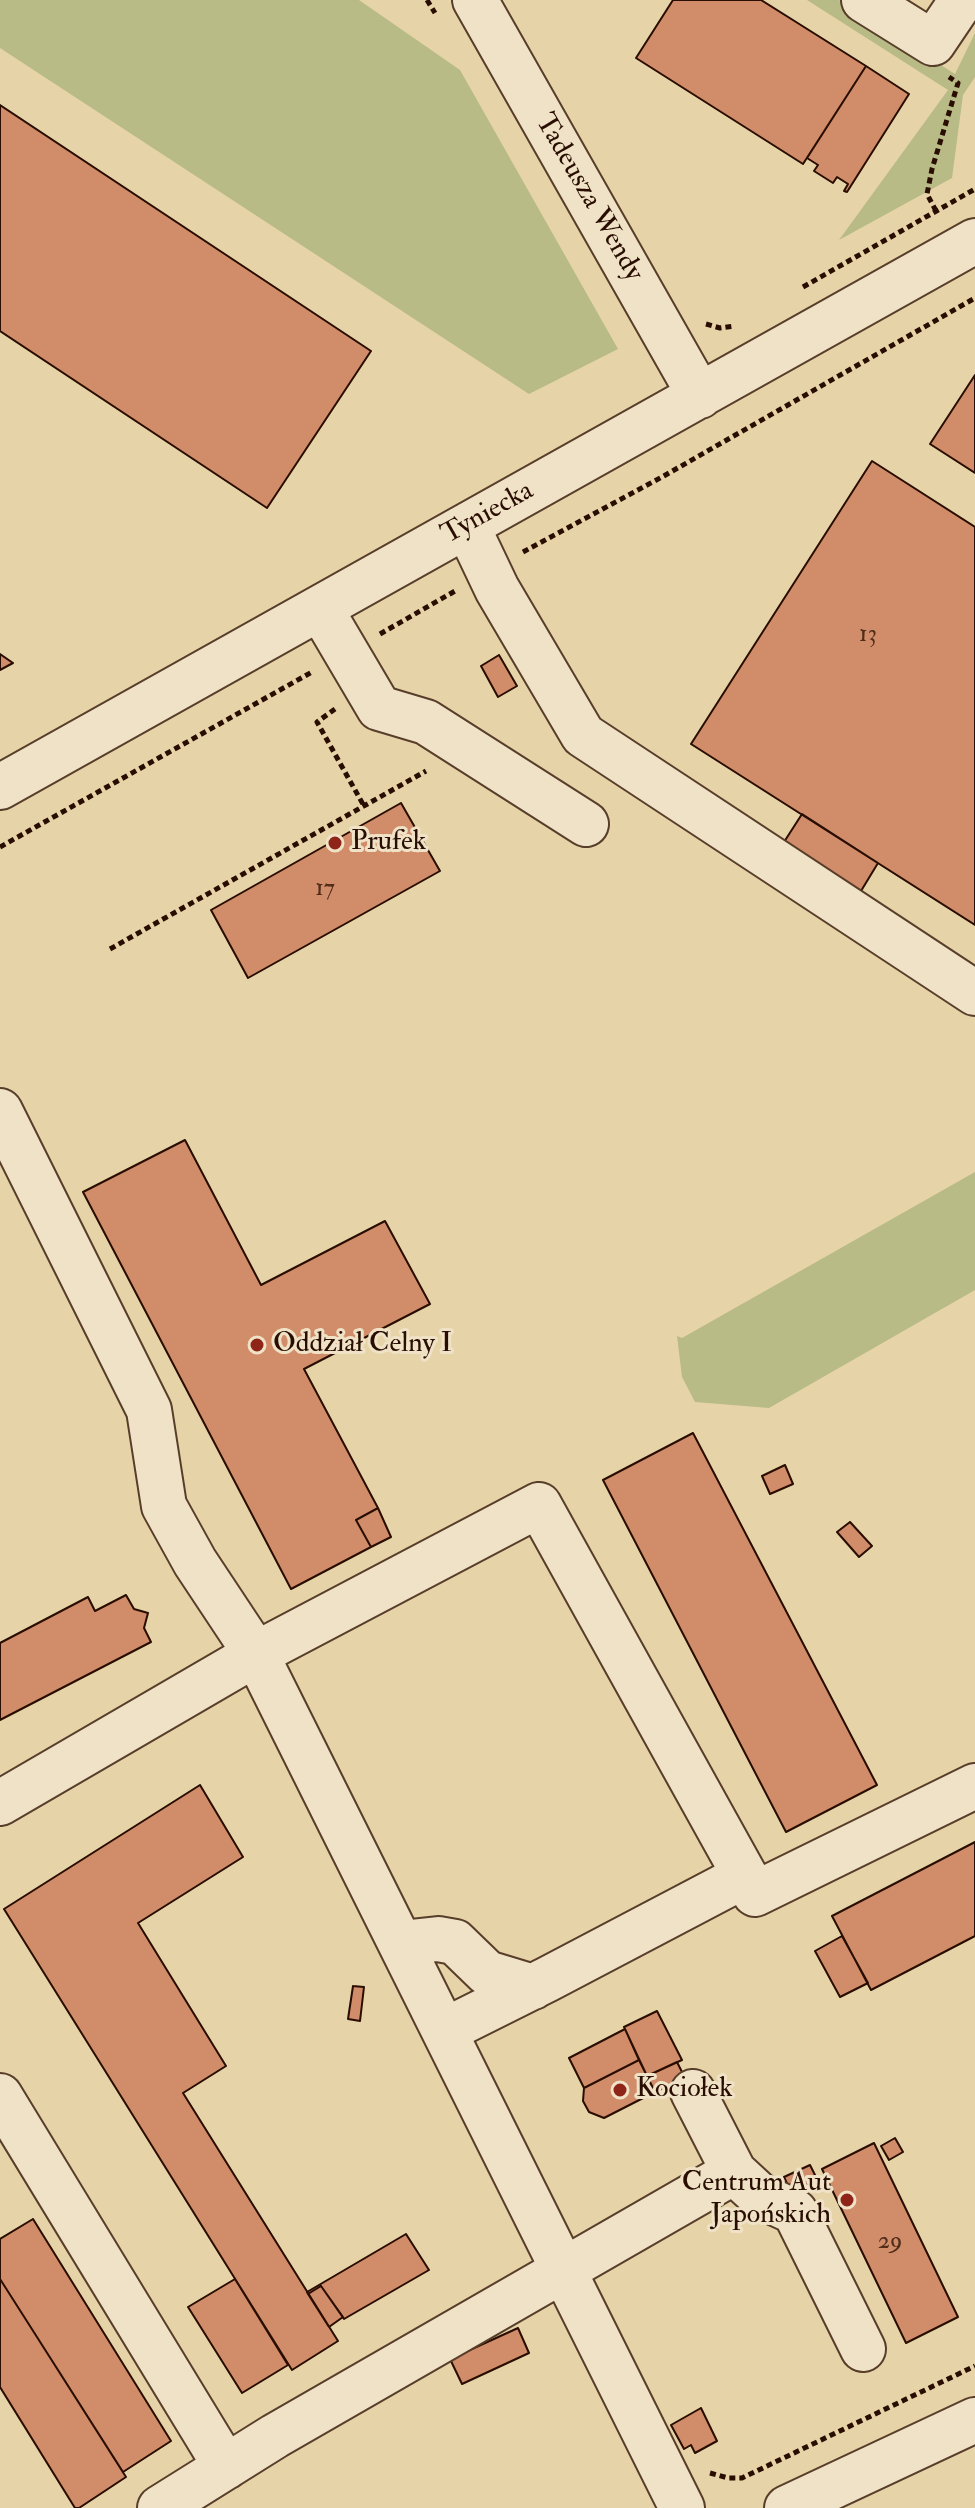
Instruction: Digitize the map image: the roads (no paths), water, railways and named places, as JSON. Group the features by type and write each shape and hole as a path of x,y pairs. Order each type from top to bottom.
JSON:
{"street":[{"name":"Tadeusza Wendy","path":"475,0 700,396"},
{"path":"864,0 933,43 962,0"},
{"name":"Tyniecka","path":"0,787 975,241"},
{"path":"467,526 497,589 583,735 975,993"},
{"path":"320,608 379,708 426,722 586,824"},
{"path":"0,1111 149,1410 164,1506 195,1562 256,1654 564,2270 693,2492"},
{"path":"0,1803 256,1654 539,1505 755,1894 975,1786"},
{"path":"444,2031 744,1876"},
{"path":"401,1943 438,1939 455,1942 487,1973 533,1987"},
{"path":"693,2092 734,2172 760,2196 795,2212 863,2349"},
{"path":"0,2096 226,2467"},
{"path":"160,2508 275,2436 734,2172"},
{"path":"787,2508 975,2420"}],"place":[{"name":"Prufek","path":"335,843"},
{"name":"Oddział Celny I","path":"257,1345"},
{"name":"Kociołek","path":"620,2090"},
{"name":"Centrum Aut Japońskich","path":"847,2200"}]}
